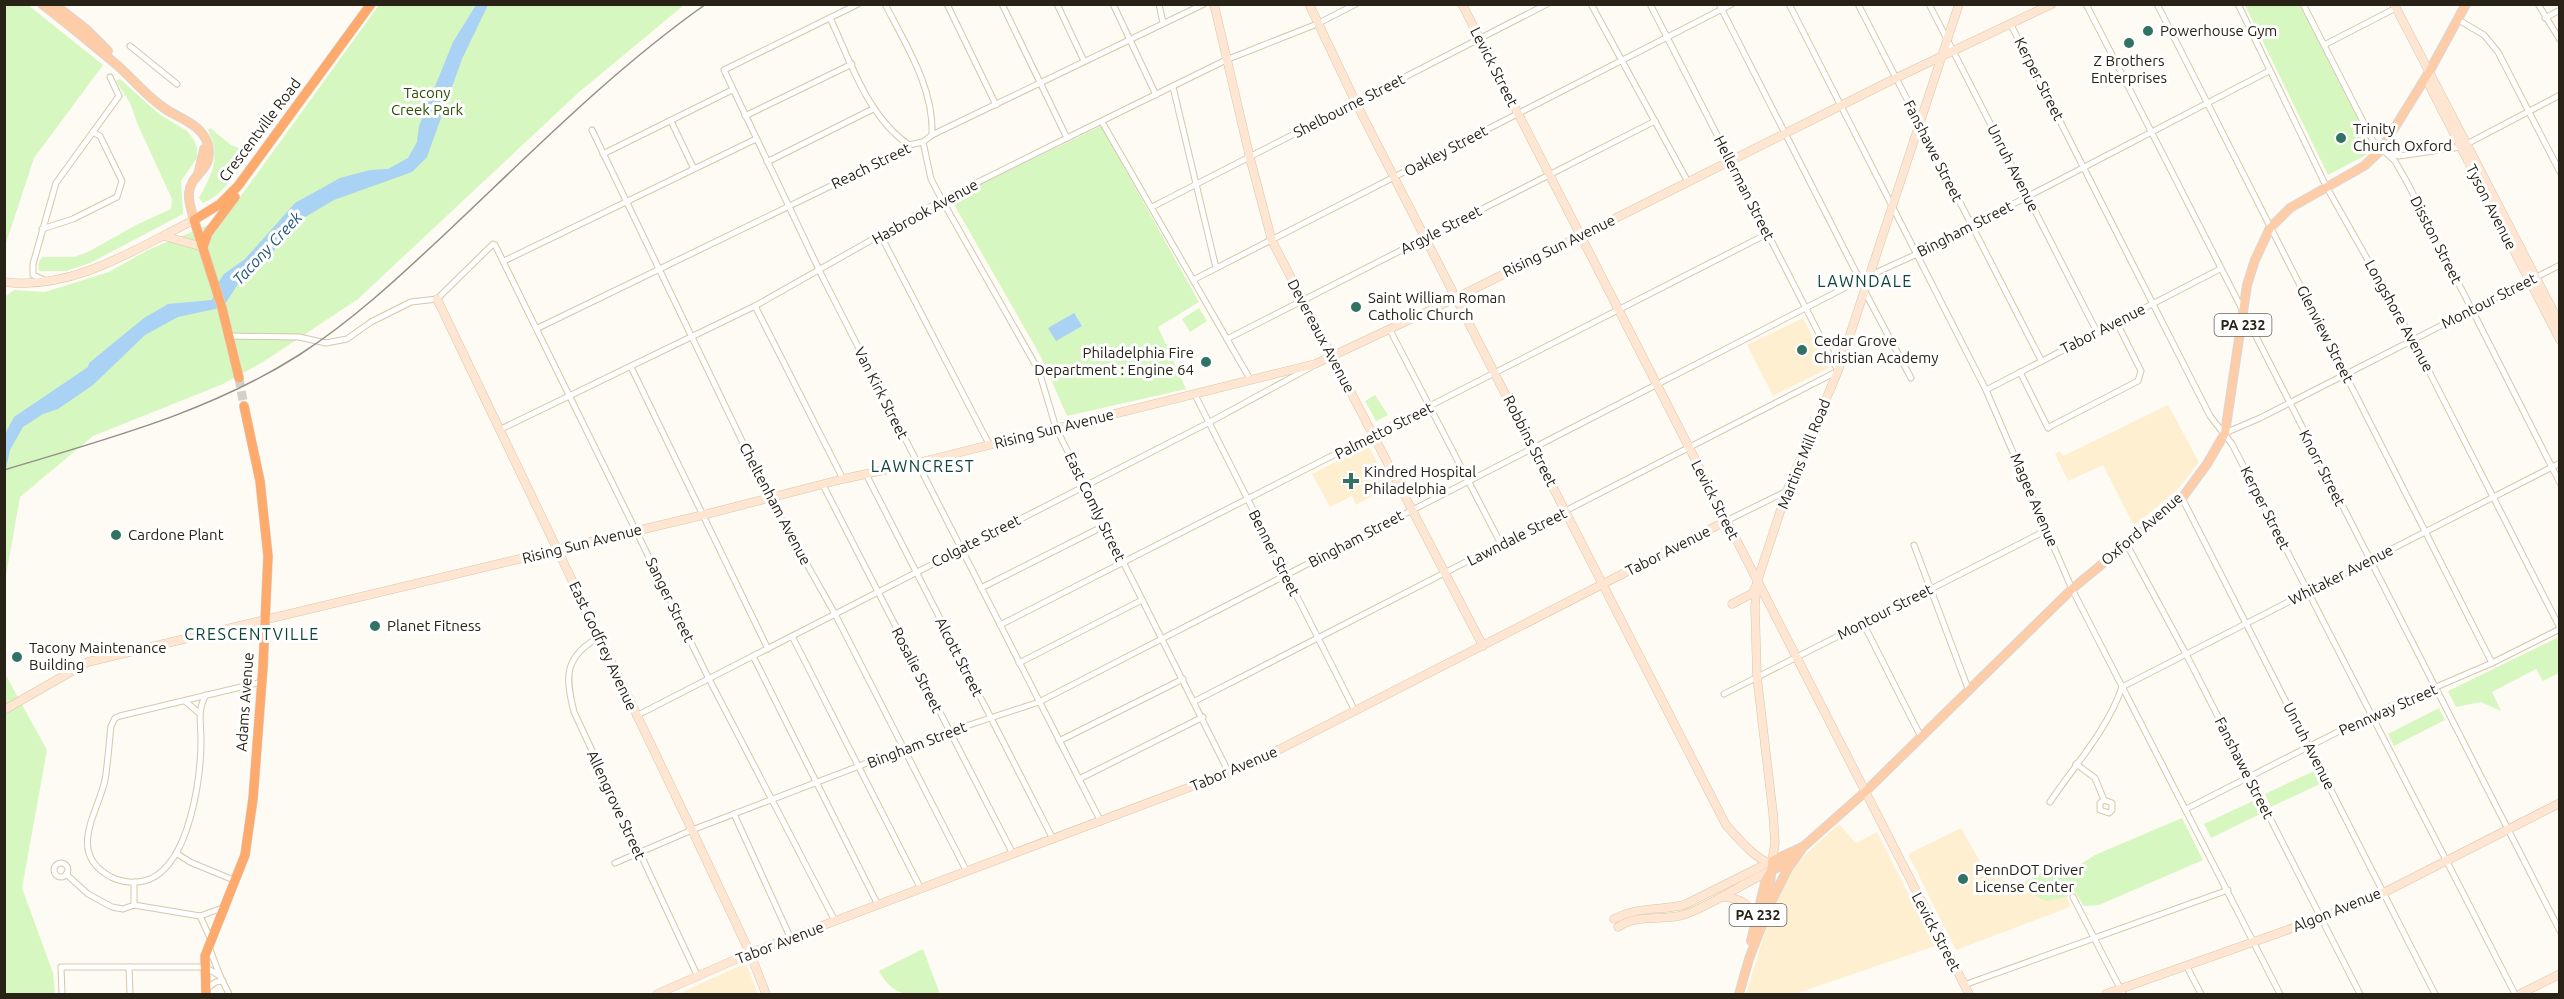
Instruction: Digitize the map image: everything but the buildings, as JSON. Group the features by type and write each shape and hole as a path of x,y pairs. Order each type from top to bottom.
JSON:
{"highway":[{"name":"Crescentville Road","path":"194,220 226,199 262,155 371,4"},
{"path":"202,247 208,233 262,155"},
{"path":"194,220 222,308 239,378"},
{"name":"Adams Avenue","path":"206,992 205,967 211,944 245,855 266,621 268,568 263,504 244,406"}],"main road":[{"path":"42,4 83,35 114,70 200,131 208,146 207,164 190,187 188,196 194,220"},
{"path":"54,4 98,41 113,57 114,70"},
{"name":"Oxford Avenue","path":"1749,959 1792,861 1803,847 1865,792 2072,589 2182,498 2218,448 2225,434 2250,272 2270,228 2283,213 2372,161 2428,72 2466,4"},
{"name":"Oxford Avenue","path":"1739,994 1771,865 1803,847"},
{"name":"Oxford Avenue","path":"1771,865 1792,861"},
{"name":"Martins Mill Road","path":"1765,919 1772,881 1771,865"}],"street":[{"path":"603,154 732,90 724,70 858,4"},
{"path":"885,4 922,80 929,101 932,135"},
{"path":"946,4 996,105"},
{"path":"1002,4 1067,138"},
{"path":"1057,4 1084,62"},
{"path":"1113,4 1156,95"},
{"path":"1159,4 1163,22"},
{"name":"Reach Street","path":"538,328 874,165 909,145 923,142 932,135 1204,4"},
{"name":"Devereaux Avenue","path":"1214,4 1272,241 1483,646"},
{"name":"Robbins Street","path":"1309,4 1356,103 1726,825 1762,860 1771,865"},
{"name":"Hasbrook Avenue","path":"499,430 755,306 942,200 1226,60 1317,24 1356,4"},
{"name":"Levick Street","path":"1462,4 1969,994"},
{"name":"Shelbourne Street","path":"1152,207 1546,4"},
{"path":"1591,4 1688,182"},
{"name":"Hellerman Street","path":"1650,4 1838,371"},
{"name":"Oakley Street","path":"1193,280 1667,39 1720,7 1732,4"},
{"name":"Magee Avenue","path":"1789,4 1986,390 2072,589 2280,994"},
{"name":"Fanshawe Street","path":"1858,4 2041,360"},
{"name":"Unruh Avenue","path":"1929,4 2097,332"},
{"name":"Martins Mill Road","path":"1771,865 1775,843 1773,813 1757,677 1755,607 1758,582 1787,491 1838,371 1959,4"},
{"name":"Rising Sun Avenue","path":"4,710 88,662 770,499 1333,358 1896,78 2052,4"},
{"name":"Knorr Street","path":"2086,4 2559,931"},
{"name":"Glenview Street","path":"2157,4 2492,663"},
{"name":"Longshore Avenue","path":"2238,4 2326,186 2413,340 2559,628"},
{"name":"Disston Street","path":"2303,4 2366,127 2381,150 2395,161 2559,483"},
{"path":"2538,4 2559,40"},
{"path":"2324,45 2395,6"},
{"name":"Tyson Avenue","path":"2395,6 2428,72 2429,85 2499,212 2559,340"},
{"path":"1720,7 1860,280"},
{"path":"2545,18 2559,10"},
{"path":"830,18 873,109 888,128 909,145"},
{"path":"2457,19 2488,39 2498,52 2559,172"},
{"name":"Kerper Street","path":"2011,25 2210,416 2232,444 2515,994"},
{"path":"130,46 177,84"},
{"path":"745,116 852,64"},
{"path":"46,281 33,275 33,264 56,183 119,96 114,70"},
{"name":"Bingham Street","path":"615,863 692,830 859,768 948,732 1039,702 1860,280 1917,254 2208,105 2269,71"},
{"path":"1173,87 1216,268"},
{"name":"Van Kirk Street","path":"732,90 819,271 1101,822"},
{"path":"2381,150 2392,156 2399,156 2464,145 2559,95"},
{"path":"767,162 873,109"},
{"path":"671,121 694,170"},
{"name":"Argyle Street","path":"1227,339 1655,121"},
{"path":"1102,122 1250,380"},
{"name":"Cheltenham Avenue","path":"592,130 770,499 835,614 967,872"},
{"path":"42,230 72,219 117,197 122,181 100,136 93,132"},
{"path":"504,261 756,139"},
{"name":"East Comly Street","path":"923,142 931,179 1039,371 1056,428 1123,564 1195,701 1229,773"},
{"name":"Crescentville Road","path":"7,284 46,281 85,272 194,220"},
{"name":"Palmetto Street","path":"1000,625 1618,312 1767,234"},
{"path":"162,236 202,247"},
{"path":"881,236 988,444"},
{"name":"Sanger Street","path":"437,299 493,244 538,328 708,677 835,921"},
{"name":"Montour Street","path":"2225,434 2289,404 2559,265"},
{"name":"Tabor Avenue","path":"1986,390 2220,269"},
{"name":"Tyson Avenue","path":"2532,279 2559,324"},
{"path":"1865,292 1911,378"},
{"path":"229,336 299,337 326,343 335,342 347,339 371,322 411,302 437,299"},
{"name":"East Godfrey Avenue","path":"437,299 692,830 750,953 766,994"},
{"path":"755,306 843,479"},
{"path":"2020,372 2048,428 2136,383 2140,378 2140,367 2117,323"},
{"path":"1390,330 1501,544"},
{"name":"Colgate Street","path":"636,716 708,677 1208,423 1315,364"},
{"path":"631,367 768,648"},
{"name":"Lawndale Street","path":"1195,701 1838,371"},
{"name":"Benner Street","path":"1195,394 1355,711"},
{"name":"Whitaker Avenue","path":"2122,687 2559,463"},
{"name":"Alcott Street","path":"866,474 1053,839"},
{"name":"Rosalie Street","path":"823,485 948,732 1013,854"},
{"name":"Tabor Avenue","path":"657,994 750,953 1229,773 1787,491"},
{"name":"Unruh Avenue","path":"2182,498 2435,994"},
{"path":"981,588 1104,526"},
{"name":"Montour Street","path":"1724,694 2047,530"},
{"name":"Fanshawe Street","path":"2126,543 2186,654 2360,994"},
{"path":"1914,545 1969,691"},
{"path":"1732,604 1753,593 1758,582"},
{"path":"1019,663 1142,600"},
{"path":"1863,623 1921,737"},
{"name":"Pennway Street","path":"2186,809 2371,715 2492,663 2559,628"},
{"path":"792,636 921,889"},
{"name":"Allengrove Street","path":"599,637 582,647 575,656 569,671 568,686 574,712 698,977"},
{"path":"753,656 878,905"},
{"path":"1059,741 1183,679"},
{"path":"206,695 199,713 201,739 199,776 190,814 176,853 158,875 134,882 111,877 102,871 92,857 87,840 88,828 104,782 111,726 115,718 185,700 206,695 262,682"},
{"path":"2050,802 2117,702 2122,687"},
{"path":"185,700 199,713"},
{"path":"1079,779 1203,717"},
{"path":"2076,764 2095,777 2104,800"},
{"name":"Algon Avenue","path":"2106,994 2122,992 2186,965 2321,918 2383,892 2559,803"},
{"path":"734,814 791,939"},
{"path":"176,853 190,862 236,881"},
{"path":"1618,927 1627,921 1686,914 1720,897 1771,865"},
{"path":"1614,919 1636,909 1669,908 1684,904 1771,865"},
{"path":"66,874 77,885 103,903 123,909 134,905 200,916 226,906"},
{"path":"134,882 134,905"},
{"path":"1964,985 2228,891"},
{"path":"1720,897 1745,903 1752,910 1755,927"},
{"path":"2073,897 2122,992"},
{"path":"200,916 221,979 229,994"},
{"path":"2186,965 2201,994"},
{"path":"62,994 61,967 205,967 221,979"},
{"path":"129,967 130,994"},
{"path":"2520,994 2559,974"},
{"path":"206,992 212,984 221,979"}],"shaded area":[{"name":"Cedar Grove Christian Academy","path":"1803,318 1829,368 1773,396 1747,345"},
{"path":"2168,405 2199,462 2178,489 2134,526 2103,465 2068,481 2055,454 2060,451 2063,456"},
{"name":"Kindred Hospital Philadelphia","path":"1368,445 1390,487 1356,505 1352,496 1330,507 1312,474"},
{"path":"1839,824 1856,843 1877,832 1935,946 1795,994 1746,994 1772,909 1789,872"},
{"path":"1961,828 1986,872 2045,900 2067,897 2070,907 1956,950 1908,854"},
{"path":"746,963 758,994 678,994"}],"green space":[{"path":"4,5 28,5 103,65 34,158 5,246"},
{"name":"Tacony Creek Park","path":"379,5 684,5 578,93 358,299 263,362 223,384 93,436 20,497 5,581 5,297 14,290 45,292 109,272 148,250 225,218"},
{"path":"2245,5 2300,5 2373,148 2366,155 2328,175"},
{"path":"120,79 159,114 187,131 194,140 197,158 181,181 183,214 90,263 66,271 39,271 38,264 42,257 74,257 88,252 138,224 171,209 172,199 130,103 116,81"},
{"path":"1101,126 1199,302 1158,327 1186,389 1067,416 1041,357 951,199"},
{"path":"210,128 231,145 242,149 247,154 223,189 203,203 199,198 208,181 215,157 208,130"},
{"path":"1199,308 1207,321 1190,332 1182,319"},
{"path":"1375,395 1388,415 1376,421 1365,401"},
{"path":"2557,638 2559,673 2543,681 2536,669 2492,692 2501,711 2481,702 2456,707 2448,691"},
{"path":"4,672 47,750 22,888 53,973 55,994 5,994"},
{"path":"2439,708 2445,720 2394,746 2388,734"},
{"path":"2316,770 2322,783 2271,807 2265,794"},
{"path":"2253,801 2260,814 2211,838 2204,824"},
{"path":"2182,818 2203,860 2099,905 2084,906 2072,888 2067,897 2046,901 2017,886 2052,867 2068,872 2095,855"},
{"path":"923,949 940,994 912,995 891,987 879,971"}],"water":[{"name":"Tacony Creek","path":"476,5 488,5 462,59 427,157 412,172 334,200 300,220 254,274 240,281 225,304 215,309 178,317 145,335 93,385 58,409 43,414 23,427 10,450 5,473 5,434 14,417 88,367 89,363 144,318 168,304 212,300 216,286 224,274 245,259 295,203 340,178 370,170 388,169 408,158 417,142 419,126 453,42"},
{"path":"1074,313 1082,326 1056,341 1048,328"}],"tunnel":[{"path":"239,378 244,406"}],"railway":[{"path":"4,470 156,423 193,409 264,375 319,342 374,298 604,85 706,4"}],"place":[{"name":"Powerhouse Gym","path":"2148,31"},
{"name":"Z Brothers Enterprises","path":"2129,43"},
{"name":"Trinity Church Oxford","path":"2341,138"},
{"name":"Saint William Roman Catholic Church","path":"1356,307"},
{"name":"Cedar Grove Christian Academy","path":"1802,350"},
{"name":"Philadelphia Fire Department : Engine 64","path":"1206,362"},
{"name":"Kindred Hospital Philadelphia","path":"1351,481"},
{"name":"Cardone Plant","path":"116,535"},
{"name":"Planet Fitness","path":"375,626"},
{"name":"Tacony Maintenance Building","path":"17,657"},
{"name":"PennDOT Driver License Center","path":"1963,879"}],"district":[{"name":"LAWNDALE","path":"1865,281"},
{"name":"LAWNCREST","path":"923,466"},
{"name":"CRESCENTVILLE","path":"252,634"}]}
